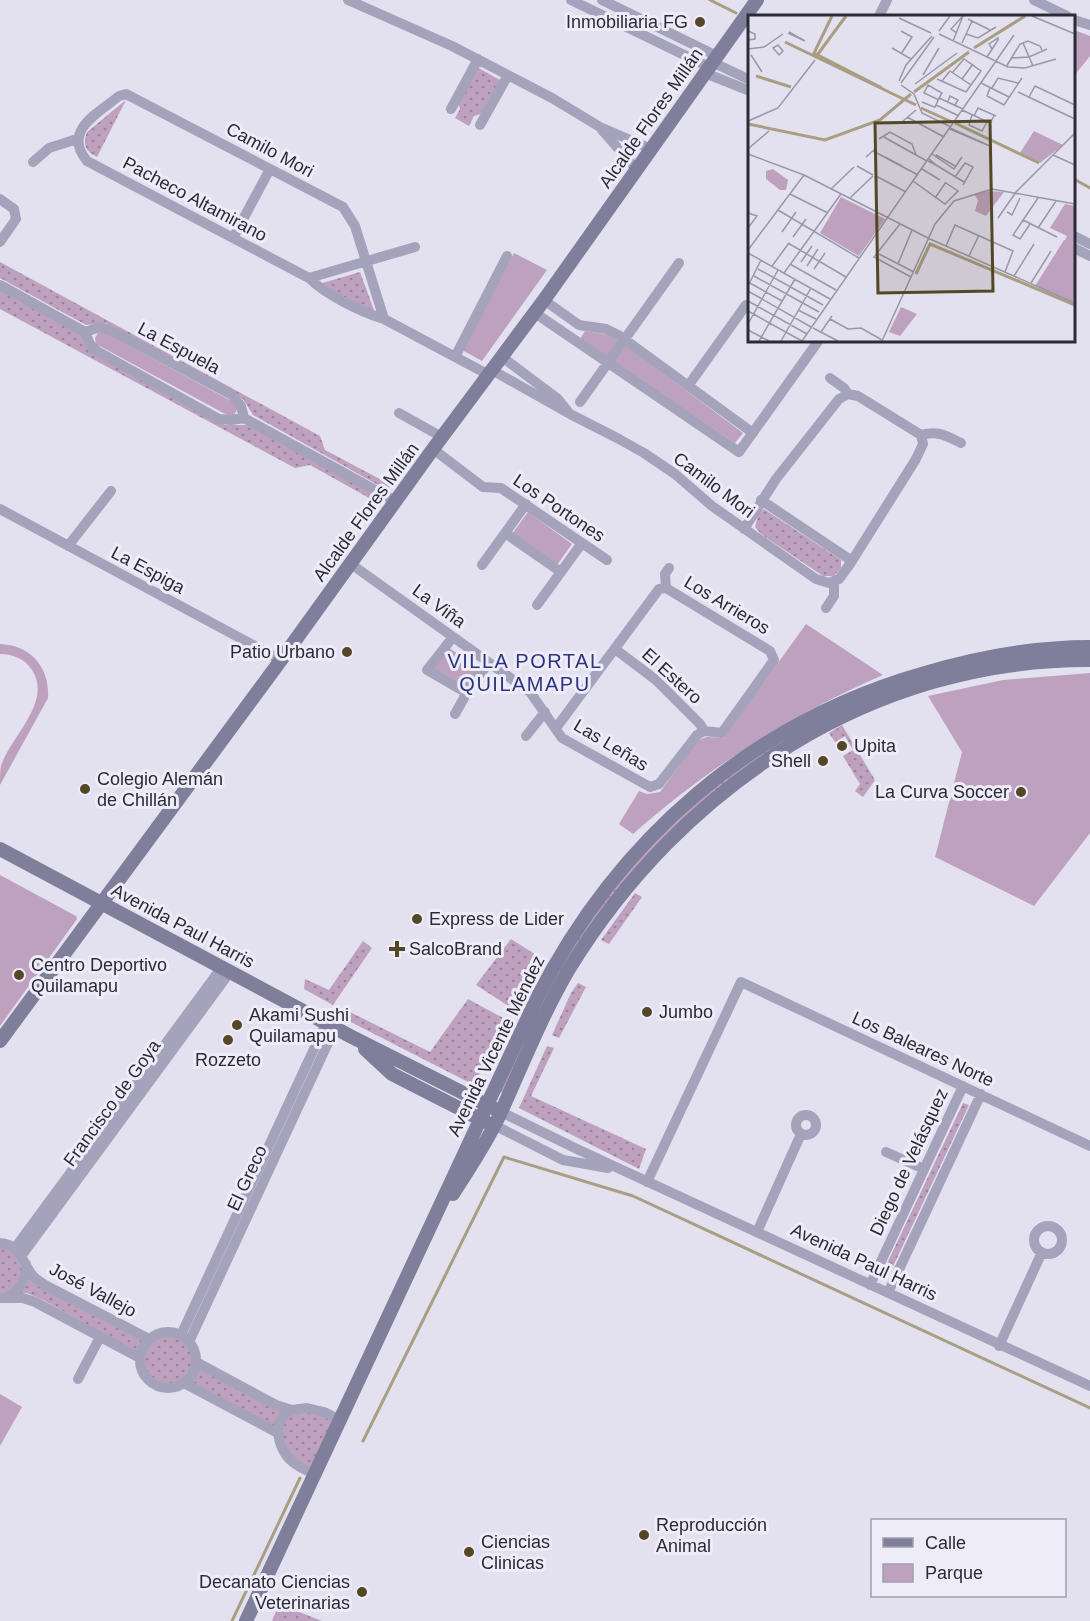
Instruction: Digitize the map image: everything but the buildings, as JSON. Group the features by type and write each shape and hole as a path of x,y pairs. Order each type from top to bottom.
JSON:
{"main road":[{"name":"Alcalde Flores Millán","path":"0,1041 535,313 757,0"},
{"name":"Avenida Vicente Méndez","path":"246,1621 550,972 580,922 634,854 675,812 716,777 760,746 807,719 853,697 969,660 1043,649 1090,647"},
{"name":"Avenida Vicente Méndez","path":"422,1244 494,1125 539,1024 588,941 645,867 688,823 735,783 787,747 859,708 918,686 974,672 1031,663 1090,660"},
{"name":"Avenida Paul Harris","path":"0,849 226,970 501,1112"},
{"name":"Avenida Paul Harris","path":"350,1035 392,1074 494,1125"}],"street":[{"path":"348,0 406,24 478,59 600,127 651,149"},
{"path":"570,0 748,79"},
{"path":"602,0 711,64 748,91"},
{"path":"880,15 887,0"},
{"path":"1034,0 1055,14"},
{"path":"1075,20 1090,26"},
{"path":"451,109 478,59"},
{"path":"480,125 508,75"},
{"name":"Camilo Mori","path":"77,139 81,128 119,96 126,94 343,207 355,226 384,320"},
{"path":"600,127 637,170"},
{"path":"33,162 49,148 77,139"},
{"name":"Pacheco Altamirano","path":"77,139 79,151 87,161 309,278"},
{"path":"233,238 270,169"},
{"path":"0,199 14,209 16,219 0,242"},
{"path":"1075,236 1090,244"},
{"path":"309,278 367,263 415,247"},
{"path":"1075,248 1090,256"},
{"path":"455,357 507,256"},
{"path":"580,402 679,263"},
{"name":"Camilo Mori","path":"309,278 318,288 490,373 644,453 675,474 712,506 816,579 829,583 834,581"},
{"name":"La Espuela","path":"0,285 85,332 90,344 97,351 219,419 244,418 397,502"},
{"path":"544,300 579,325 606,329 624,339 753,433"},
{"path":"688,386 746,305"},
{"path":"535,313 739,452 818,342"},
{"name":"La Espuela","path":"85,332 100,327 111,331 232,396 241,406 244,418"},
{"name":"Camilo Mori","path":"502,357 558,399 570,414"},
{"path":"830,378 844,388 848,394"},
{"path":"744,529 761,500 839,399 848,394 858,396 921,435 935,432 961,443"},
{"path":"399,413 442,437"},
{"path":"826,608 834,596 834,581 839,579 852,561 916,459 923,444 921,435"},
{"name":"Los Portones","path":"433,449 483,487 501,488 607,560"},
{"path":"68,546 111,491"},
{"path":"761,500 852,561"},
{"path":"482,566 526,504"},
{"name":"La Espiga","path":"0,509 281,660"},
{"path":"505,533 561,572"},
{"path":"537,606 582,543"},
{"name":"La Viña","path":"351,564 530,692 556,728"},
{"path":"556,728 659,589 666,588 665,574 669,568"},
{"name":"Los Arrieros","path":"666,588 770,651 774,660 722,732 705,731"},
{"path":"453,637 427,670 465,692"},
{"name":"El Estero","path":"615,649 656,680 705,731"},
{"path":"456,714 465,692 489,663"},
{"path":"526,736 545,712"},
{"name":"Las Leñas","path":"556,728 562,738 570,744 650,787 659,784 696,735 705,731"},
{"name":"Francisco de Goya","path":"21,1256 226,970"},
{"name":"Los Baleares Norte","path":"647,1182 741,982 1090,1146"},
{"name":"El Greco","path":"185,1339 331,1025"},
{"name":"Diego de Velásquez","path":"870,1285 963,1086"},
{"name":"Diego de Velásquez","path":"888,1293 981,1094"},
{"name":"Avenida Paul Harris","path":"501,1112 999,1346 1090,1386"},
{"name":"Avenida Paul Harris","path":"494,1125 563,1160 624,1171"},
{"path":"757,1232 801,1134"},
{"path":"886,1152 924,1169"},
{"name":"José Vallejo","path":"0,1243 21,1256 34,1277 45,1285 149,1339"},
{"path":"999,1346 1042,1252"},
{"name":"José Vallejo","path":"4,1297 17,1291 23,1284 26,1274 21,1256"},
{"name":"José Vallejo","path":"4,1297 23,1298 35,1302 140,1358 143,1347 149,1339 165,1332 185,1339"},
{"name":"José Vallejo","path":"78,1379 100,1337"},
{"path":"140,1358 143,1374 155,1385 165,1388 175,1387 184,1383 192,1373 196,1362 194,1351 185,1339"},
{"path":"196,1362 267,1401 292,1410"},
{"path":"184,1383 278,1433"},
{"path":"315,1474 300,1468 289,1460 280,1447 278,1424 283,1415 292,1410 307,1408 324,1412 340,1420"}],"green space":[{"path":"1075,30 1090,36 1090,56 1075,75"},
{"path":"477,67 500,80 481,114 474,116 469,126 455,118 460,109 458,102"},
{"path":"126,100 97,157 86,147 87,132"},
{"path":"514,253 547,270 482,361 462,350"},
{"path":"0,262 320,436 325,450 391,485 387,490 253,415 243,399 105,323 86,325 0,278"},
{"path":"360,272 375,313 319,284"},
{"path":"0,290 81,334 93,353 225,425 249,425 382,498 378,503 310,465 295,468 0,309"},
{"path":"585,331 609,335 628,347 743,433 735,443 580,339"},
{"path":"104,332 235,403 238,408 234,415 227,415 96,344 95,338 98,333"},
{"path":"764,509 841,560 841,568 834,576 823,576 761,534 755,527 759,512"},
{"path":"528,512 572,544 557,565 512,534"},
{"path":"806,624 883,675 816,707 752,744 691,787 633,834 619,824 639,791 647,794 660,792 698,740 707,737 724,738"},
{"path":"0,644 21,649 36,660 46,677 48,698 0,785 1,766 34,707 37,682 26,663 10,655 0,654"},
{"path":"449,648 479,668 463,687 432,668"},
{"path":"1090,652 1090,655 1032,658 988,664 914,683 857,704 802,732 750,765 702,803 657,845 617,891 581,940 559,977 502,1093 497,1090 568,953 627,871 679,816 737,769 799,729 866,697 937,674 1012,659"},
{"name":"La Curva Soccer","path":"1090,673 1090,833 1034,906 935,857 962,752 928,696 1003,680"},
{"path":"842,725 875,780 863,797 855,791 860,784 843,756 853,750 845,736 835,742 829,733"},
{"name":"Centro Deportivo Quilamapu","path":"0,875 76,916 77,919 0,1026"},
{"path":"635,893 642,897 609,944 601,940"},
{"path":"511,939 541,958 516,1011 476,985"},
{"path":"363,941 372,948 333,1005 304,989 305,979 329,990"},
{"path":"578,983 586,987 559,1038 552,1035"},
{"path":"468,999 505,1019 474,1085 345,1019 350,1012 430,1052"},
{"path":"547,1046 554,1048 531,1096 646,1149 639,1169 519,1108"},
{"path":"963,1103 969,1105 889,1275 883,1272"},
{"path":"0,1245 20,1258 22,1279 8,1293 0,1294"},
{"path":"28,1270 147,1339 140,1354 43,1300 27,1293 15,1293"},
{"path":"163,1335 173,1335 186,1342 193,1355 193,1365 186,1378 173,1385 163,1385 154,1381 147,1374 143,1365 143,1355 147,1346 154,1339"},
{"path":"200,1366 285,1411 274,1428 190,1383"},
{"path":"0,1394 22,1407 0,1446"},
{"path":"306,1410 338,1421 315,1469 288,1456 280,1425 285,1417"},
{"path":"279,1604 322,1621 272,1621"}],"waterway":[{"path":"710,0 736,13"},
{"path":"1075,180 1090,188"},
{"path":"363,1441 504,1157 633,1196 1090,1408"},
{"path":"232,1621 300,1478"}],"place":[{"name":"Inmobiliaria FG","path":"700,22"},
{"name":"Patio Urbano","path":"347,652"},
{"name":"Upita","path":"842,746"},
{"name":"Shell","path":"823,761"},
{"name":"Colegio Alemán de Chillán","path":"85,789"},
{"name":"La Curva Soccer","path":"1021,792"},
{"name":"Express de Lider","path":"417,919"},
{"name":"SalcoBrand","path":"397,949"},
{"name":"Centro Deportivo Quilamapu","path":"19,975"},
{"name":"Jumbo","path":"647,1012"},
{"name":"Akami Sushi Quilamapu","path":"237,1025"},
{"name":"Rozzeto","path":"228,1040"},
{"name":"Reproducción Animal","path":"644,1535"},
{"name":"Ciencias Clinicas","path":"469,1552"},
{"name":"Decanato Ciencias Veterinarias","path":"362,1592"}],"district":[{"name":"VILLA PORTAL QUILAMAPU","path":"525,672"}]}
